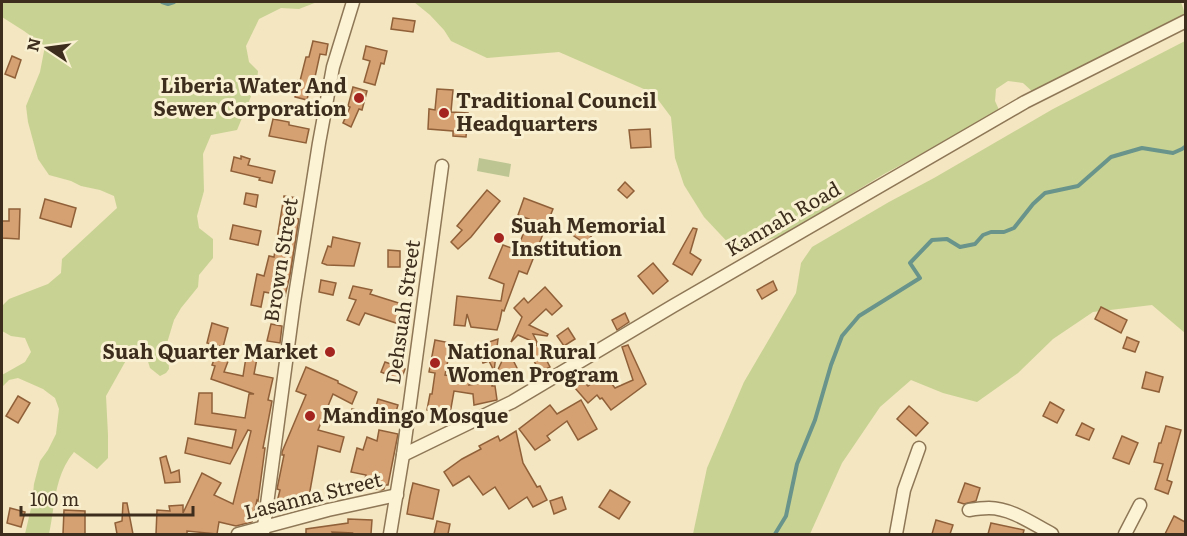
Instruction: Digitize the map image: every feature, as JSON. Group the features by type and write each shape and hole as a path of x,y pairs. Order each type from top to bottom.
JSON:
{"street":[{"name":"Brown Street","path":"263,531 294,302 319,143 333,67 353,2"},
{"name":"Kannah Road","path":"403,455 512,402 1025,102 1185,21"},
{"name":"Dehsuah Street","path":"390,534 403,455 442,166"},
{"path":"896,534 904,490 919,448"},
{"name":"Lasanna Street","path":"238,534 263,531 328,510 397,495"},
{"path":"1125,534 1140,505"},
{"path":"969,510 1000,509 1052,534"}],"green space":[{"path":"2,2 317,2 299,9 281,8 259,19 246,46 249,62 258,71 257,82 237,130 211,135 203,154 204,191 197,216 199,228 213,239 213,258 199,275 198,287 174,320 167,343 169,369 160,376 150,368 146,355 139,350 129,355 106,396 108,458 97,469 74,452 67,461 59,481 49,534 25,534 40,461 56,434 59,409 55,398 43,389 18,378 9,380 2,387 2,375 25,362 31,352 25,338 11,336 2,331 2,306 9,299 48,284 61,273 62,259 117,208 114,196 49,175 38,159 26,106 40,72 45,46 2,17"},
{"path":"414,2 1181,2 1185,14 1034,93 1023,83 1008,81 996,89 995,101 1000,112 884,174 782,236 734,249 704,217 684,185 675,158 671,117 653,93 559,52 487,58 451,41 430,15"},
{"path":"1185,41 1185,333 1152,305 1093,312 1053,339 1018,373 977,402 943,393 911,380 880,407 842,463 810,534 693,534 707,468 744,382 796,293 801,263 812,247 1053,109"},
{"path":"479,158 511,164 509,177 477,171"}],"building":[{"path":"393,18 415,21 413,32 391,29"},
{"path":"313,41 328,44 326,55 320,54 307,100 295,97 298,80 300,81"},
{"path":"366,46 387,51 375,85 364,82 370,61 363,59"},
{"path":"12,56 21,60 15,78 5,74"},
{"path":"353,87 367,91 362,110 359,109 351,127 343,123 350,107 348,106"},
{"name":"Traditional Council Headquarters","path":"437,89 453,90 451,112 468,113 466,137 453,136 453,131 428,129 429,109 435,110"},
{"path":"273,119 309,129 306,143 269,136"},
{"path":"650,129 651,147 631,148 629,130"},
{"path":"241,156 250,159 248,165 275,171 272,183 231,171 234,157 241,159"},
{"path":"625,182 634,191 627,198 618,190"},
{"path":"487,190 500,201 471,237 458,249 451,242 462,230 457,226"},
{"path":"246,193 258,195 256,207 244,204"},
{"path":"284,196 297,198 294,218 299,219 285,296 264,292 261,307 251,305 257,274 264,276 269,256 274,257"},
{"path":"524,198 553,209 527,274 519,271 504,311 502,310 497,330 471,327 467,314 465,326 454,325 457,296 501,301 504,284 489,278 503,245 517,250 529,219 518,215"},
{"path":"45,199 76,208 71,227 40,218"},
{"path":"9,209 20,209 19,239 2,238 2,221 9,221"},
{"path":"579,217 596,229 586,244 568,232"},
{"path":"233,225 261,231 258,245 230,239"},
{"path":"693,228 697,229 690,253 701,260 692,275 673,264"},
{"path":"333,237 360,243 354,266 322,263 328,246 331,247"},
{"path":"388,250 400,251 400,267 388,267"},
{"path":"653,263 668,281 653,294 638,276"},
{"path":"321,280 336,283 333,295 319,292"},
{"path":"773,281 777,290 762,299 757,290"},
{"path":"353,286 372,290 370,294 405,305 399,324 365,313 359,325 347,320 356,300 349,298"},
{"path":"545,287 562,306 552,315 546,309 529,325 548,334 547,336 533,334 538,344 518,335 511,342 522,317 514,308 524,298 528,303"},
{"path":"1101,307 1127,320 1121,333 1095,319"},
{"path":"625,313 629,322 617,330 612,320"},
{"path":"212,323 228,328 223,347 207,343"},
{"path":"271,324 282,326 280,343 267,341"},
{"path":"568,328 575,339 564,346 557,336"},
{"path":"1127,337 1139,342 1135,352 1123,348"},
{"path":"498,339 494,371 489,361 483,363 477,346"},
{"path":"435,340 461,345 459,357 449,355 445,375 470,378 469,385 493,381 492,386 495,386 497,400 474,405 473,394 454,391 450,414 427,410 435,373 429,372"},
{"path":"538,344 550,367 540,372 528,350"},
{"path":"628,345 646,384 611,410 597,395 588,403 575,388 583,381 588,386 604,374 615,388 633,380 622,347"},
{"path":"247,351 258,353 254,374 273,378 268,400 272,401 263,448 265,448 258,501 252,522 236,526 219,522 217,534 187,531 187,534 156,534 157,510 170,511 169,506 183,505 183,513 202,473 221,483 214,495 233,504 251,431 248,430 230,464 185,453 188,438 232,448 236,430 195,424 199,393 212,393 212,413 245,418 249,394 254,394 211,379 215,366 212,365 217,352 230,356 224,372 243,376"},
{"path":"511,356 520,374 501,383 496,374 502,361"},
{"path":"385,362 405,369 401,380 381,372"},
{"path":"306,367 357,392 352,404 333,394 318,430 344,437 340,452 318,446 308,502 302,507 277,502 280,490 277,489 284,455 282,452 306,395 296,391"},
{"path":"1146,372 1163,377 1159,392 1142,388"},
{"path":"18,396 30,403 18,423 6,416"},
{"path":"378,399 398,405 395,415 388,413 385,422 373,418"},
{"path":"581,400 597,429 578,440 567,421 547,436 550,440 535,450 519,429 550,405 557,414"},
{"path":"1050,402 1064,410 1057,423 1043,416"},
{"path":"909,406 928,423 916,436 897,419"},
{"path":"352,409 364,412 361,425 349,423"},
{"path":"1082,423 1094,429 1089,440 1076,435"},
{"path":"1166,426 1181,430 1167,480 1172,482 1168,494 1155,489 1163,464 1154,462"},
{"path":"379,430 398,434 388,485 385,485 382,490 365,487 366,475 351,472 357,448 363,450 367,437 377,441"},
{"path":"516,431 523,463 547,500 533,507 527,497 509,509 495,487 483,495 469,476 453,486 444,472 481,449 479,446 498,436 500,441"},
{"path":"1122,436 1138,443 1129,464 1113,458"},
{"path":"166,456 171,473 179,470 180,482 165,483 160,458"},
{"path":"413,483 439,490 433,519 407,514"},
{"path":"965,483 980,488 976,501 964,504 958,502"},
{"path":"610,490 630,502 619,519 599,507"},
{"path":"562,497 566,509 554,514 550,501"},
{"path":"123,503 127,503 133,534 117,534 115,523 122,521"},
{"path":"10,508 25,512 21,527 7,523"},
{"path":"64,510 85,511 85,534 63,534"},
{"path":"1174,516 1185,522 1185,534 1165,534"},
{"path":"348,519 372,520 371,534 332,532 333,534 306,534 306,529 348,523"},
{"path":"936,520 953,525 950,534 932,534"},
{"path":"437,521 450,524 448,534 434,534"},
{"path":"991,523 1024,530 1023,534 988,534"}],"waterway":[{"path":"162,2 168,4 174,2"},
{"path":"775,534 786,516 797,464 815,420 842,336 859,316 920,278 910,263 932,240 947,239 960,247 975,244 983,235 1014,228 1045,193 1078,186 1111,157 1142,148 1173,153 1186,146"}],"place":[{"name":"Liberia Water And Sewer Corporation","path":"359,98"},
{"name":"Traditional Council Headquarters","path":"444,113"},
{"name":"Suah Memorial Institution","path":"499,238"},
{"name":"Suah Quarter Market","path":"330,352"},
{"name":"National Rural Women Program","path":"435,363"},
{"name":"Mandingo Mosque","path":"310,416"}]}
